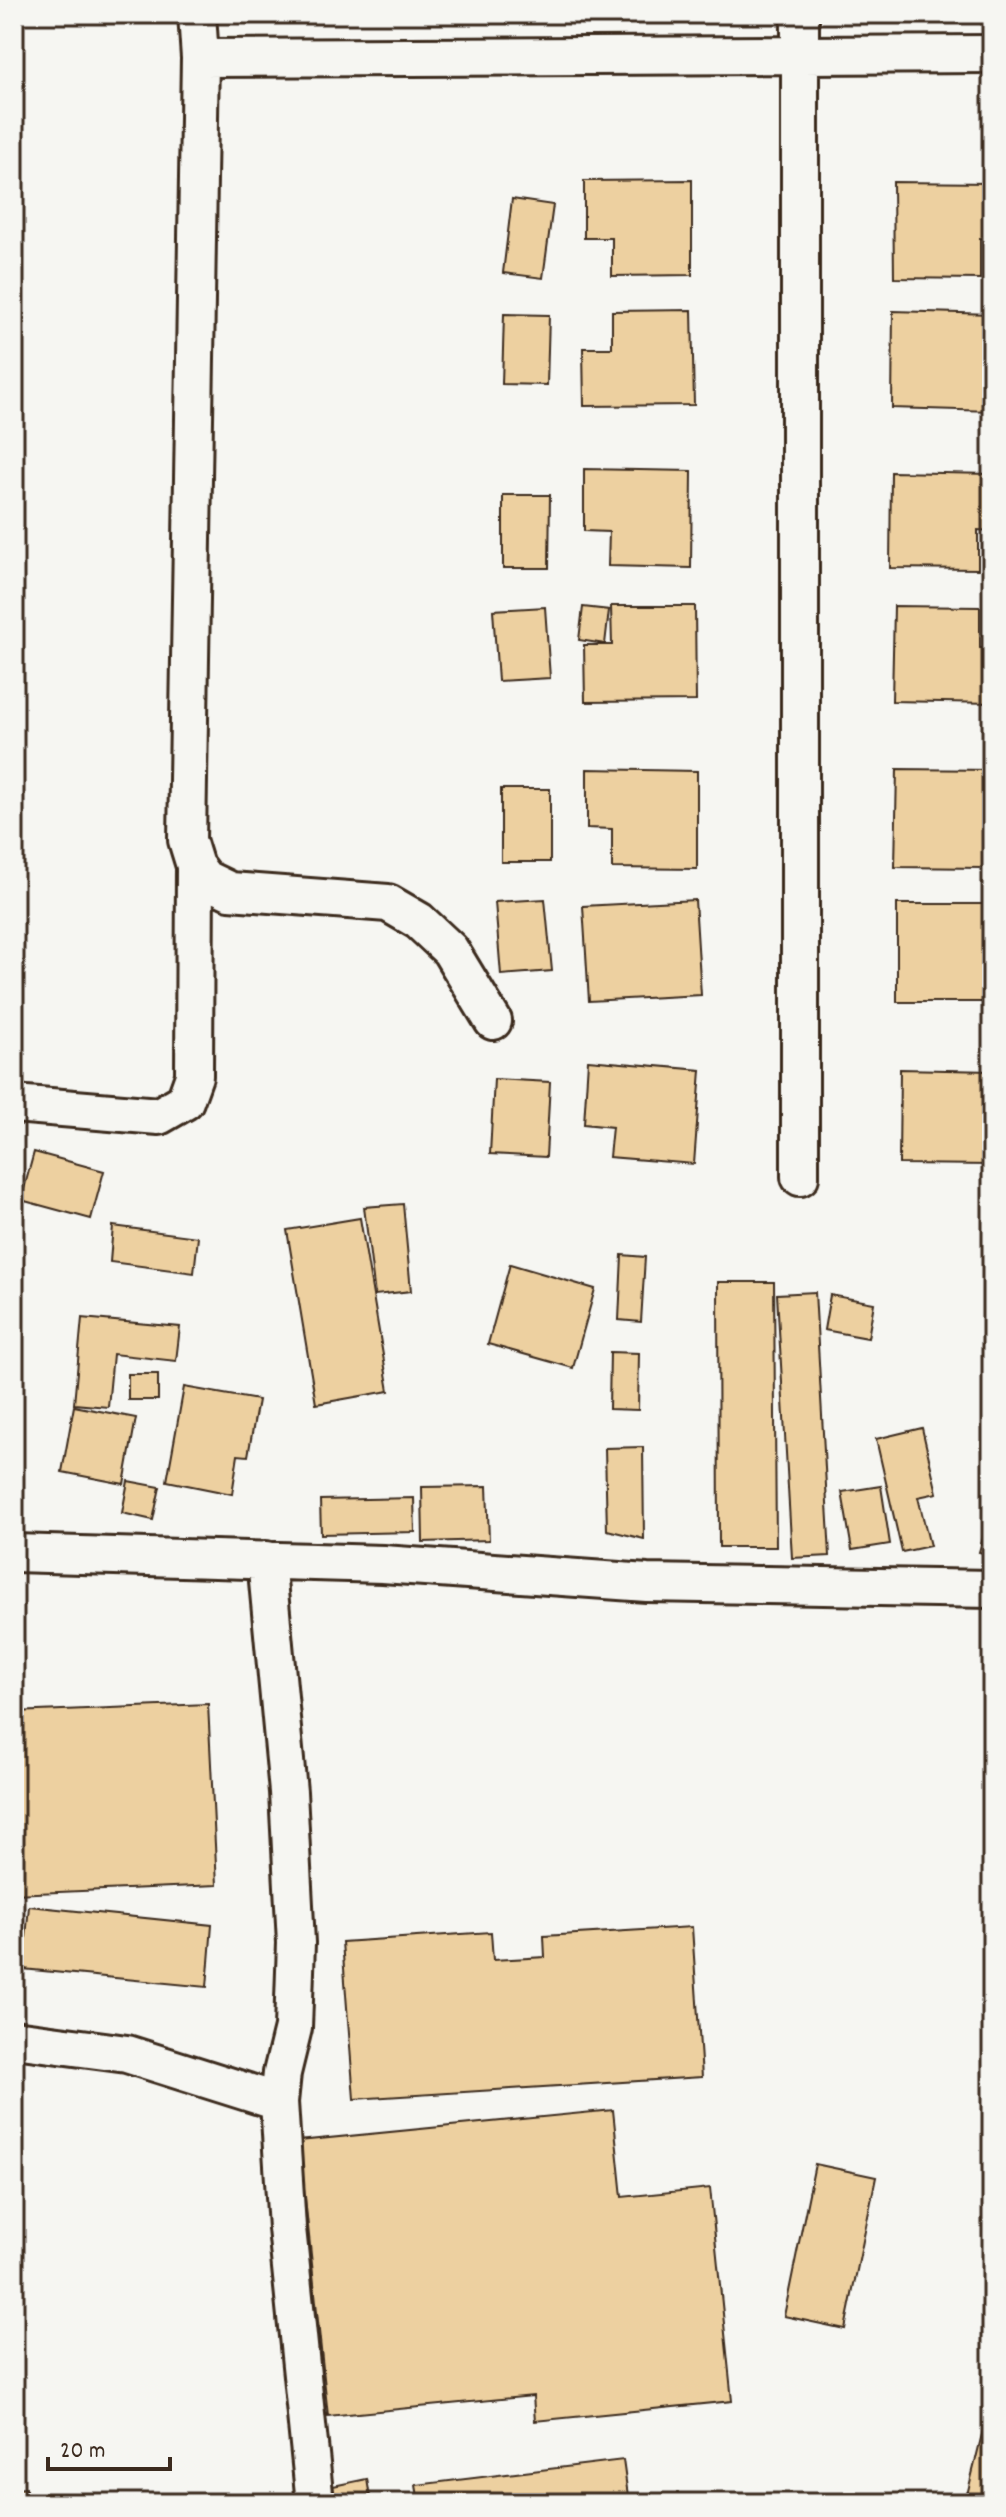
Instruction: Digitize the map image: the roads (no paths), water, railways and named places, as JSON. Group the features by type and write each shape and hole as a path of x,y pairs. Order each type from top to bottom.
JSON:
{"street":[{"path":"14,1104 159,1116 185,1101 194,1076 195,866 187,840 200,58 197,14"},
{"path":"800,14 800,1177"},
{"path":"200,58 992,54"},
{"path":"195,866 205,879 230,891 388,903 419,921 450,950 493,1021"},
{"path":"14,1553 383,1564 647,1583 992,1589"},
{"path":"266,1560 288,1792 296,1943 293,2028 282,2073 279,2102 287,2228 315,2503"},
{"path":"14,2039 127,2054 279,2102"}]}
